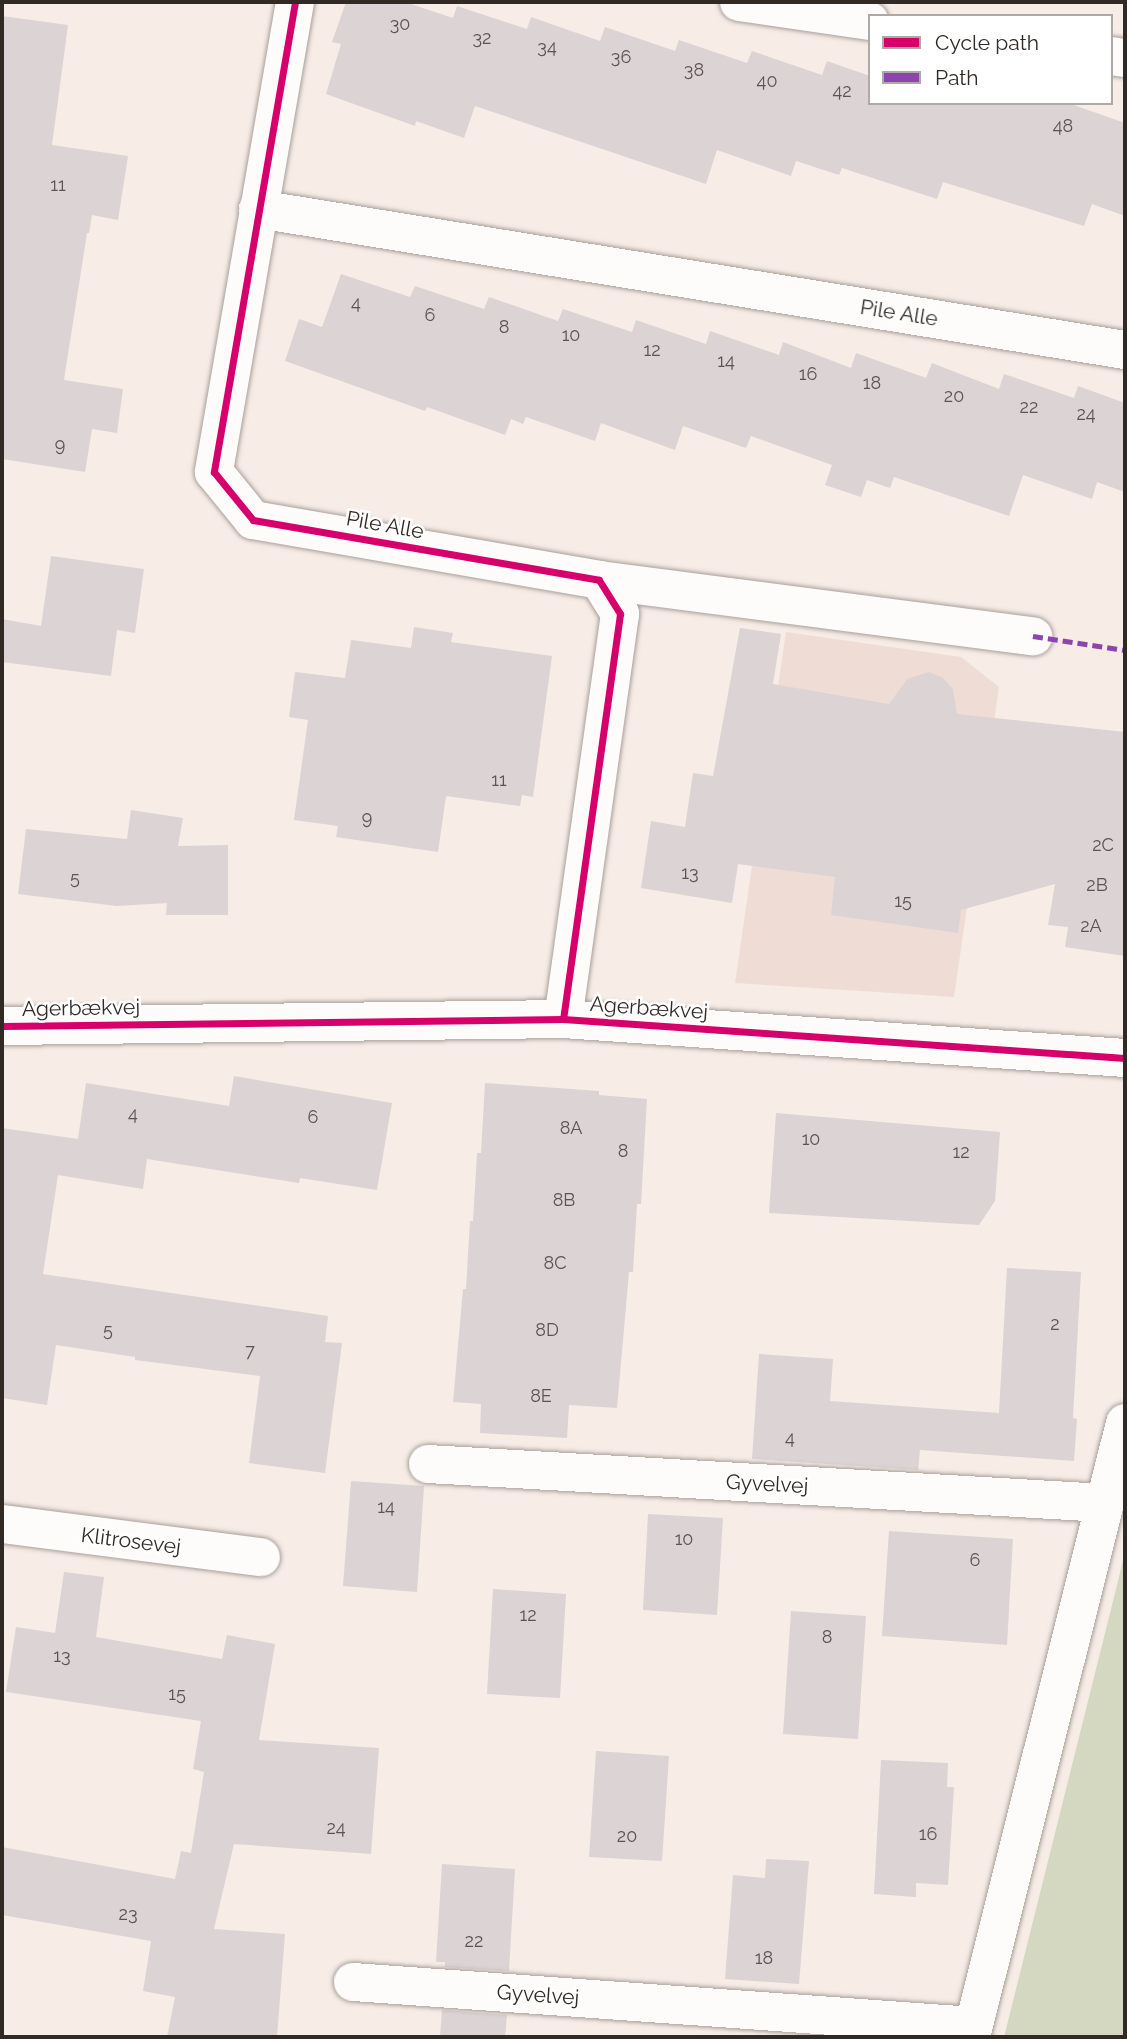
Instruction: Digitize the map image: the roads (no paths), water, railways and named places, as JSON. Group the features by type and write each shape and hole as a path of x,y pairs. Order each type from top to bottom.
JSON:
{"street":[{"name":"Pile Alle","path":"295,2 214,472 253,520 599,580 1033,636"},
{"path":"739,2 868,21"},
{"name":"Pile Alle","path":"258,209 1125,350"},
{"path":"563,1019 620,614 599,580"},
{"name":"Agerbækvej","path":"2,1026 563,1019 1125,1059"},
{"name":"Gyvelvej","path":"353,1982 972,2032 1125,1423"},
{"name":"Gyvelvej","path":"428,1464 1105,1503"},
{"name":"Klitrosevej","path":"2,1524 261,1557"}]}
